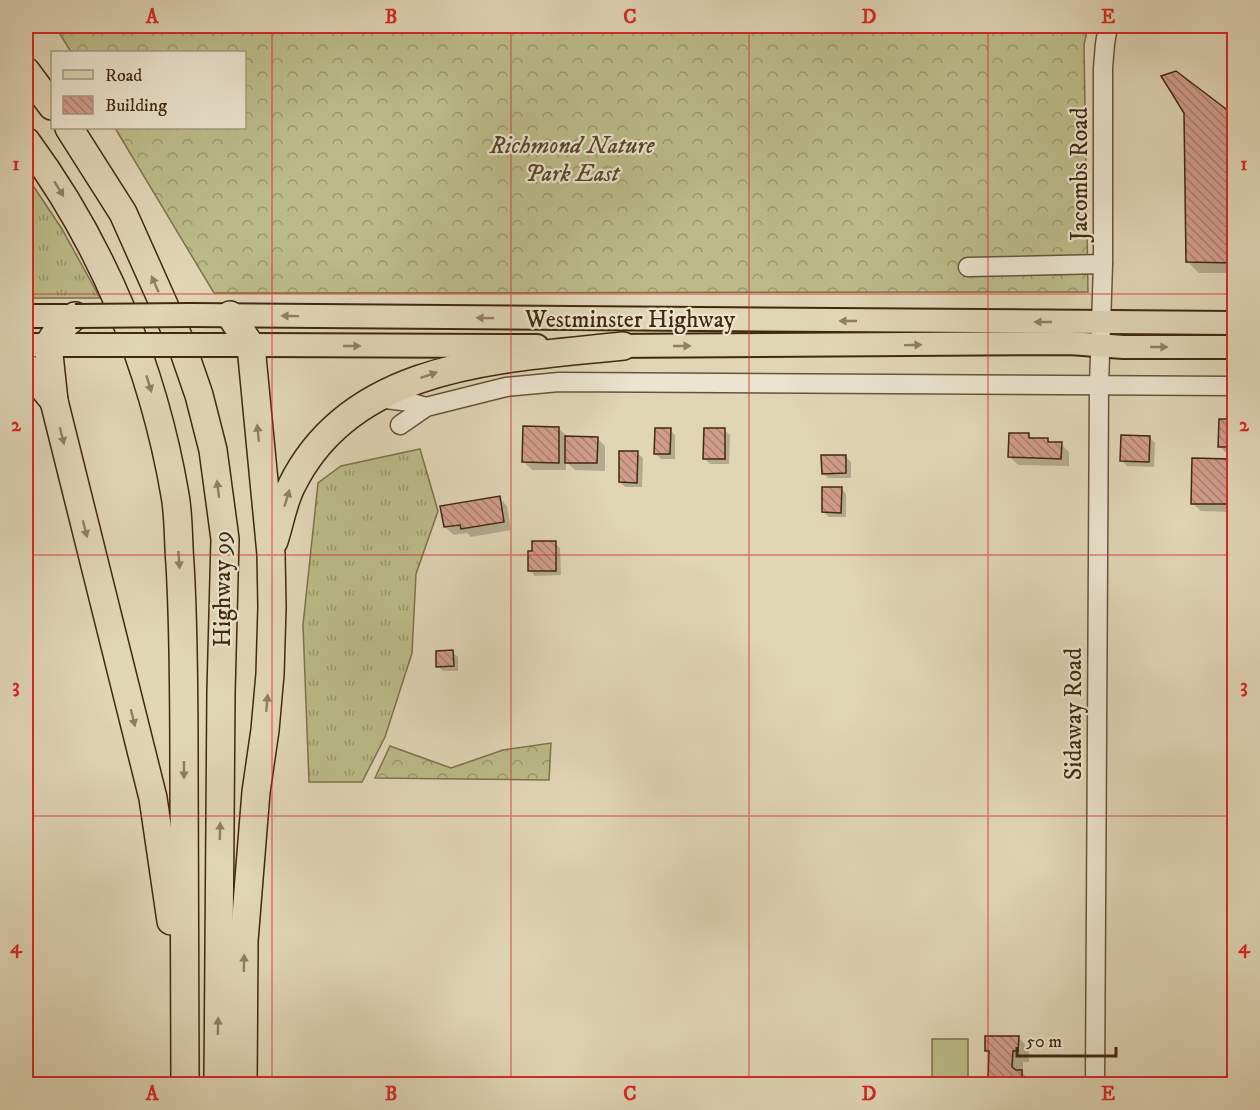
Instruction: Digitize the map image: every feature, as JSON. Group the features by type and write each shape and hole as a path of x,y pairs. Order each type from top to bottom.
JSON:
{"highway":[{"path":"26,71 51,105"},
{"name":"Highway 99","path":"70,129 123,213 181,343 199,395 213,450 225,539 221,692 218,1084"},
{"name":"Highway 99","path":"26,141 44,165 89,238 117,297 139,354 159,420 176,497 184,628 185,1084"},
{"path":"219,315 251,346 271,554 270,674 256,792 244,941 243,1084"},
{"path":"75,316 37,345 54,401 153,798 172,931 185,978"},
{"path":"271,554 291,485 319,443 347,416 376,398 407,383 446,369 473,363 623,346"},
{"path":"26,367 54,401"}],"main road":[{"name":"Westminster Highway","path":"26,316 219,315 1101,333 1123,346 1234,347"},
{"name":"Westminster Highway","path":"37,345 623,346 1101,333 1234,323"}],"street":[{"name":"Jacombs Road","path":"1101,333 1103,68 1108,26"},
{"path":"968,267 1103,264"},
{"name":"Sidaway Road","path":"1095,1084 1101,333"},
{"path":"400,425 426,407 506,387 559,382 1234,386"},
{"path":"376,398 410,402 426,407"}],"green space":[{"name":"Richmond Nature Park East","path":"55,26 1088,26 1084,45 1088,292 214,293 116,129 246,129 246,51 70,51"},
{"path":"26,175 62,229 100,298 26,298"},
{"path":"420,449 438,511 416,574 412,653 385,737 362,782 309,782 303,625 318,483 341,466"},
{"path":"551,743 549,780 375,778 390,746 451,768 503,750"},
{"path":"932,1039 968,1039 968,1084 932,1084"}],"building":[{"path":"1176,71 1234,115 1234,263 1186,262 1184,113 1161,76"},
{"path":"1219,419 1234,419 1234,447 1218,447"},
{"path":"523,426 559,427 559,463 522,462"},
{"path":"655,428 671,428 670,454 654,454"},
{"path":"704,428 725,428 725,459 703,459"},
{"path":"1009,433 1029,433 1029,438 1048,438 1048,442 1062,442 1061,459 1008,457"},
{"path":"1121,435 1150,436 1149,462 1120,461"},
{"path":"565,436 598,437 597,463 565,463"},
{"path":"619,451 638,451 637,483 619,482"},
{"path":"821,455 846,455 846,473 822,474"},
{"path":"1192,458 1231,459 1230,504 1191,504"},
{"path":"822,487 842,487 841,513 822,512"},
{"path":"500,496 504,522 461,529 460,525 444,527 440,506"},
{"path":"532,541 556,541 556,571 528,571 528,551 532,551"},
{"path":"453,650 454,666 436,667 436,651"},
{"path":"985,1036 1019,1036 1018,1051 1013,1051 1012,1067 1022,1070 1022,1084 991,1084 992,1080 988,1080 989,1051 985,1051"}]}
